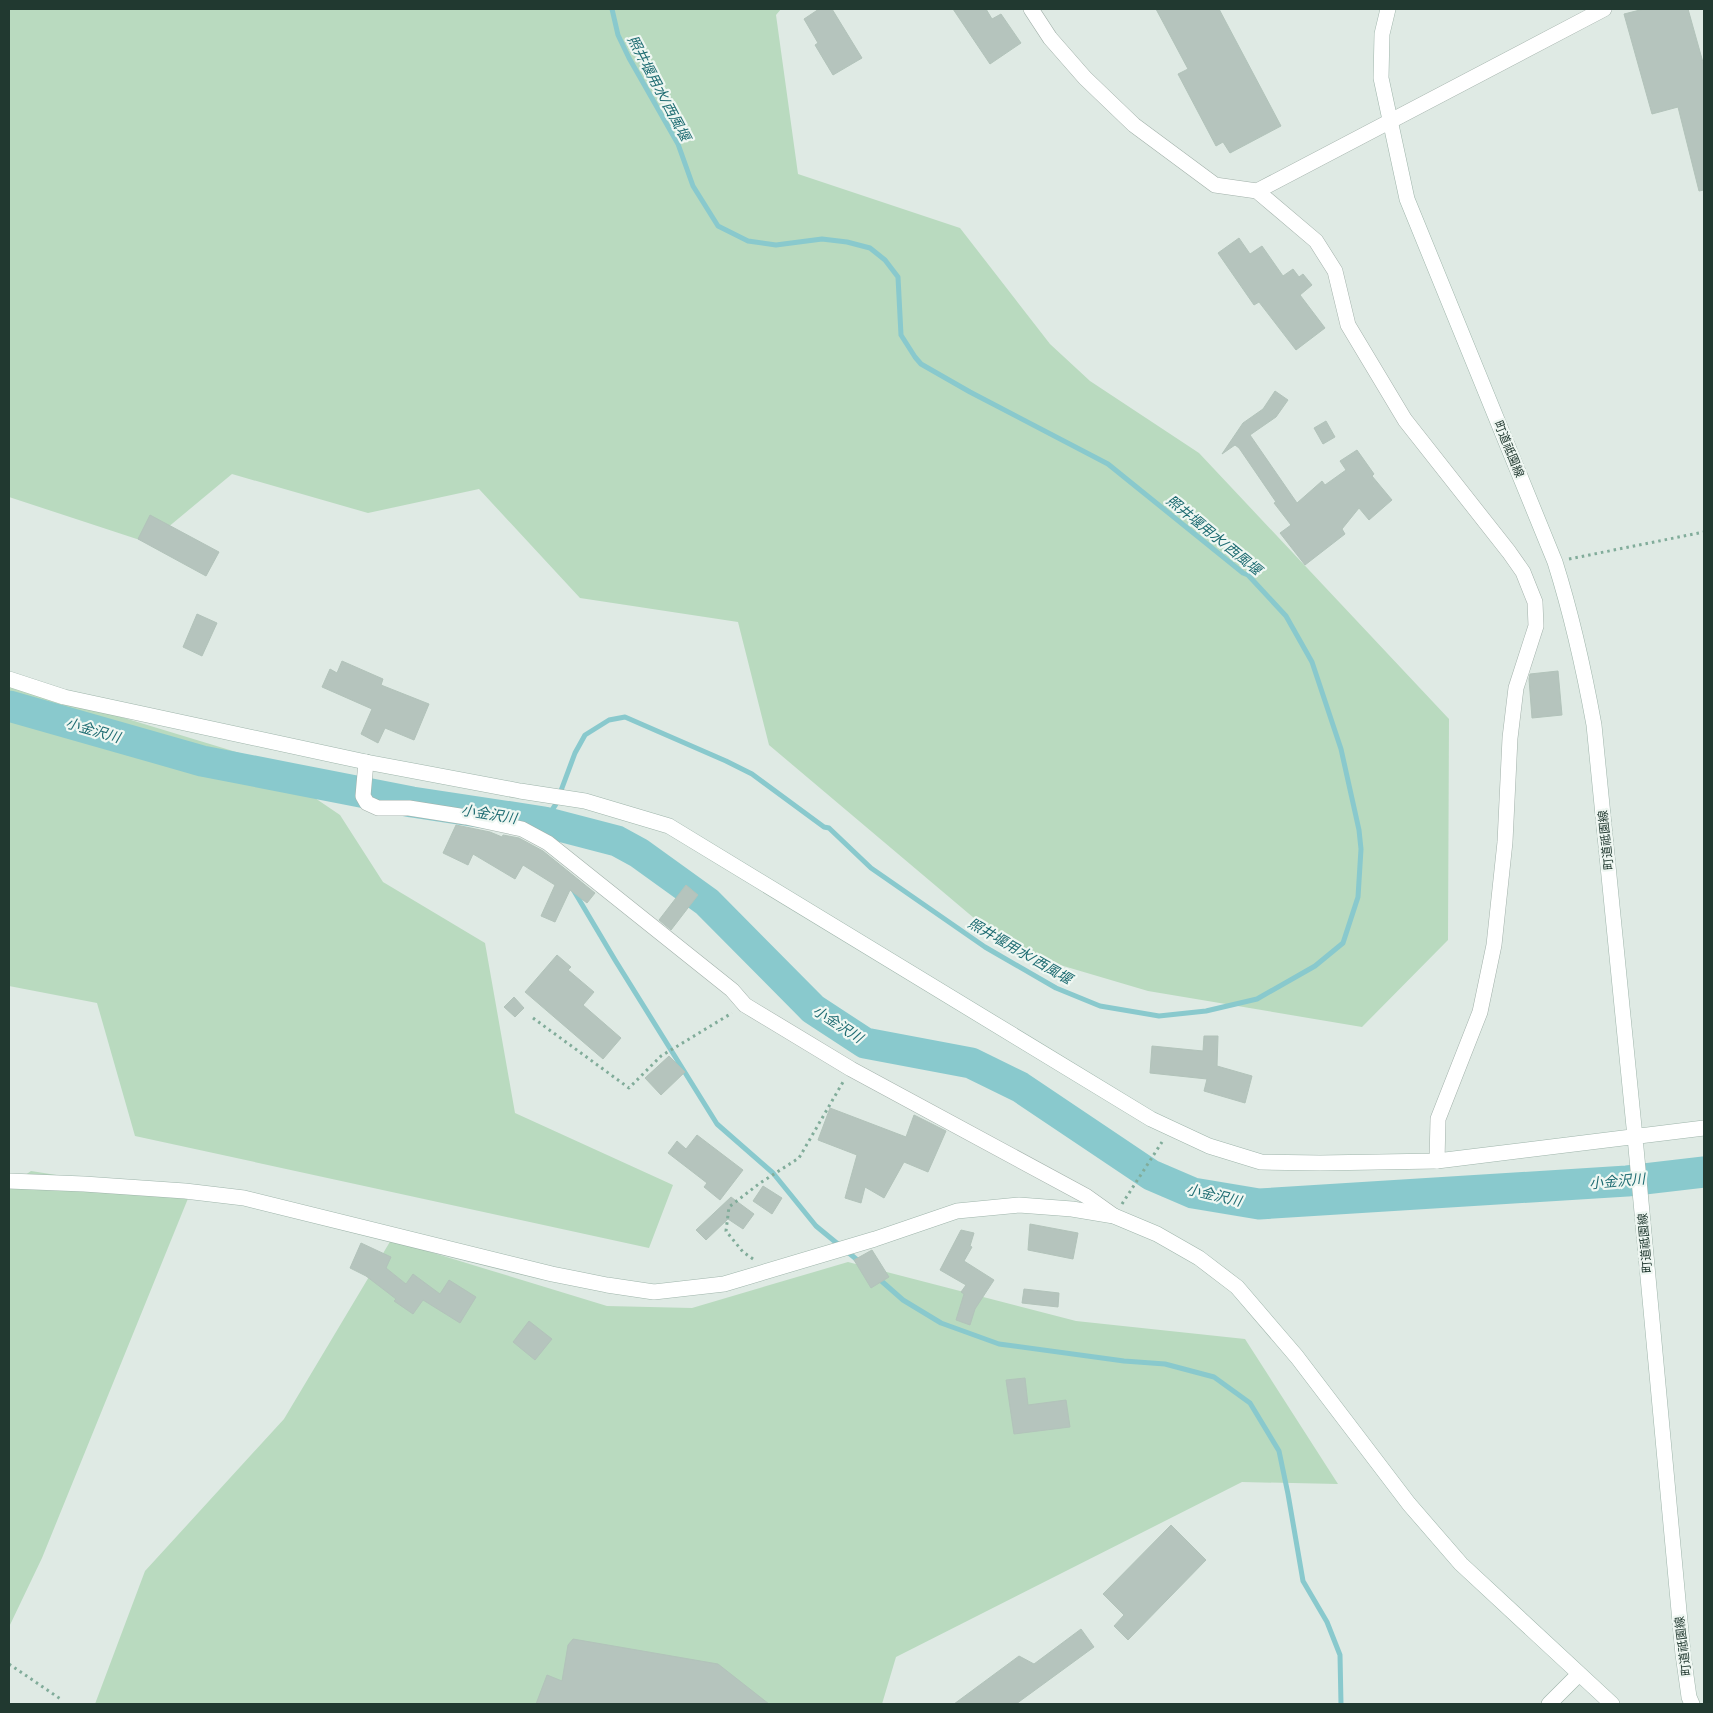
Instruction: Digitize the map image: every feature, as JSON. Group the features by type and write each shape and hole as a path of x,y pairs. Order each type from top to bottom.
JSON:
{"street":[{"path":"1031,9 1050,38 1086,78 1134,124 1215,185 1257,191 1316,241 1335,271 1348,325 1405,420 1509,552 1523,572 1535,602 1536,626 1516,688 1510,738 1505,842 1494,945 1480,1012 1438,1119 1437,1161"},
{"name":"町道祗園線","path":"1388,9 1382,34 1381,78 1407,198 1556,562 1570,608 1594,725 1635,1137 1683,1654 1689,1697 1692,1704"},
{"path":"1257,191 1604,9"},
{"path":"9,679 64,697 366,762 520,791 585,801 669,826 1151,1120 1209,1146 1261,1162 1320,1164 1437,1161 1704,1128"},
{"path":"366,762 363,796 367,803 378,808 409,808 466,816 522,829 548,843 732,990 745,1005 851,1069 1086,1196 1114,1216 1157,1234 1199,1258 1237,1287 1297,1357 1409,1504 1461,1564 1612,1704"},
{"path":"9,1181 185,1191 244,1198 552,1274 654,1292 724,1284 875,1240 957,1212 1019,1205 1072,1209 1114,1216"},
{"path":"1549,1704 1579,1674"}],"path":[{"path":"1556,562 1704,532"},
{"path":"533,1018 628,1088 660,1056 745,1005"},
{"path":"768,1271 743,1252 726,1231 729,1207 760,1183 799,1158 851,1069"},
{"path":"1114,1216 1157,1150"},
{"path":"9,1664 62,1700"}],"green space":[{"path":"9,9 781,9 776,15 798,174 960,228 1050,344 1090,381 1199,453 1449,719 1448,940 1362,1027 1148,991 1013,951 769,745 738,622 580,598 479,489 368,513 232,474 149,543 9,497"},
{"path":"9,683 256,758 340,815 383,882 485,943 515,1113 673,1185 649,1248 135,1136 97,1003 9,986"},
{"path":"31,1171 189,1196 42,1558 9,1627 9,1186"},
{"path":"391,1240 607,1306 692,1308 848,1262 1076,1321 1245,1339 1338,1484 1242,1482 896,1657 882,1704 95,1704 145,1571 284,1419"}],"building":[{"path":"819,9 832,9 862,58 833,75 815,45 818,43 804,19"},
{"path":"953,9 986,9 992,19 1001,14 1021,43 990,64"},
{"path":"1156,9 1219,9 1281,126 1230,153 1223,142 1216,146 1178,74 1188,69"},
{"path":"1644,9 1688,9 1704,66 1704,190 1699,191 1678,107 1652,114 1624,14"},
{"path":"1239,238 1250,254 1262,246 1283,276 1293,269 1299,277 1303,274 1312,285 1300,295 1325,328 1296,350 1259,302 1254,305 1218,253"},
{"path":"1275,391 1288,400 1276,417 1250,435 1297,503 1322,481 1325,485 1346,470 1340,461 1357,450 1374,474 1372,476 1392,500 1369,520 1359,508 1342,529 1345,534 1305,565 1280,533 1291,525 1274,503 1276,502 1239,448 1235,445 1222,454 1243,423 1263,409"},
{"path":"1326,421 1335,437 1323,444 1314,428"},
{"path":"150,515 219,552 206,576 138,539"},
{"path":"197,614 217,623 202,656 183,647"},
{"path":"342,661 383,679 381,685 429,704 414,740 385,728 378,743 361,734 372,709 322,687 330,669 337,673"},
{"path":"1558,671 1562,715 1532,718 1530,674"},
{"path":"456,825 490,832 502,837 503,835 519,838 543,851 595,893 587,903 570,890 555,922 541,916 555,885 523,865 515,879 473,854 468,865 443,853"},
{"path":"686,885 698,895 671,930 659,920"},
{"path":"557,955 571,967 568,970 594,992 583,1005 621,1038 603,1059 525,992"},
{"path":"514,997 524,1008 515,1017 504,1007"},
{"path":"1204,1036 1218,1036 1217,1066 1252,1076 1245,1103 1204,1091 1207,1079 1150,1073 1152,1046 1203,1051"},
{"path":"669,1056 685,1072 661,1095 645,1078"},
{"path":"830,1108 906,1137 914,1115 946,1131 928,1172 904,1162 884,1198 865,1187 861,1203 845,1198 857,1155 818,1140"},
{"path":"697,1135 743,1170 720,1200 704,1187 707,1183 668,1153 677,1141 686,1149"},
{"path":"763,1186 782,1198 772,1214 753,1201"},
{"path":"731,1197 754,1214 743,1229 728,1219 706,1240 696,1230"},
{"path":"1030,1224 1078,1233 1073,1259 1028,1250"},
{"path":"961,1230 974,1233 970,1246 972,1247 964,1261 994,1280 975,1309 970,1325 956,1320 964,1294 961,1292 966,1285 940,1270"},
{"path":"361,1243 391,1257 386,1268 406,1284 413,1274 440,1294 449,1280 476,1297 460,1323 423,1300 413,1314 394,1301 396,1299 366,1276 350,1268"},
{"path":"872,1250 889,1277 871,1288 854,1260"},
{"path":"1024,1289 1059,1293 1058,1307 1022,1303"},
{"path":"529,1321 552,1339 535,1360 513,1342"},
{"path":"1025,1378 1028,1405 1066,1400 1070,1427 1014,1434 1006,1380"},
{"path":"1171,1525 1206,1560 1128,1640 1114,1626 1124,1615 1103,1594"},
{"path":"1081,1629 1094,1647 1016,1704 954,1704 1019,1656 1034,1664"},
{"path":"573,1639 718,1664 769,1704 536,1704 547,1675 562,1681 568,1645"}],"waterway":[{"name":"照井堰用水/西風堰","path":"553,842 544,822 556,804 575,753 585,735 609,720 625,717 752,774 824,827 829,828 871,868 985,947 1056,988 1100,1006 1159,1016 1206,1011 1257,999 1315,966 1343,943 1358,897 1361,849 1359,830 1341,749 1312,662 1286,616 1248,575 1243,573 1108,464 970,392 921,364 901,335 898,277 885,260 870,248 847,242 822,239 776,245 748,241 718,226 693,186 678,144 629,58 618,35 612,9"},
{"name":"小金沢川","path":"9,706 202,761 412,802 544,822 617,841 639,853 707,902 813,1009 865,1043 971,1063 1020,1087 1151,1175 1193,1193 1259,1204 1627,1181 1704,1172"},
{"path":"574,891 717,1124 773,1173 816,1226 861,1263"},
{"path":"878,1278 903,1300 941,1323 999,1344 1124,1361 1165,1364 1214,1377 1250,1403 1279,1451 1303,1581 1327,1622 1340,1655 1341,1704"}]}
